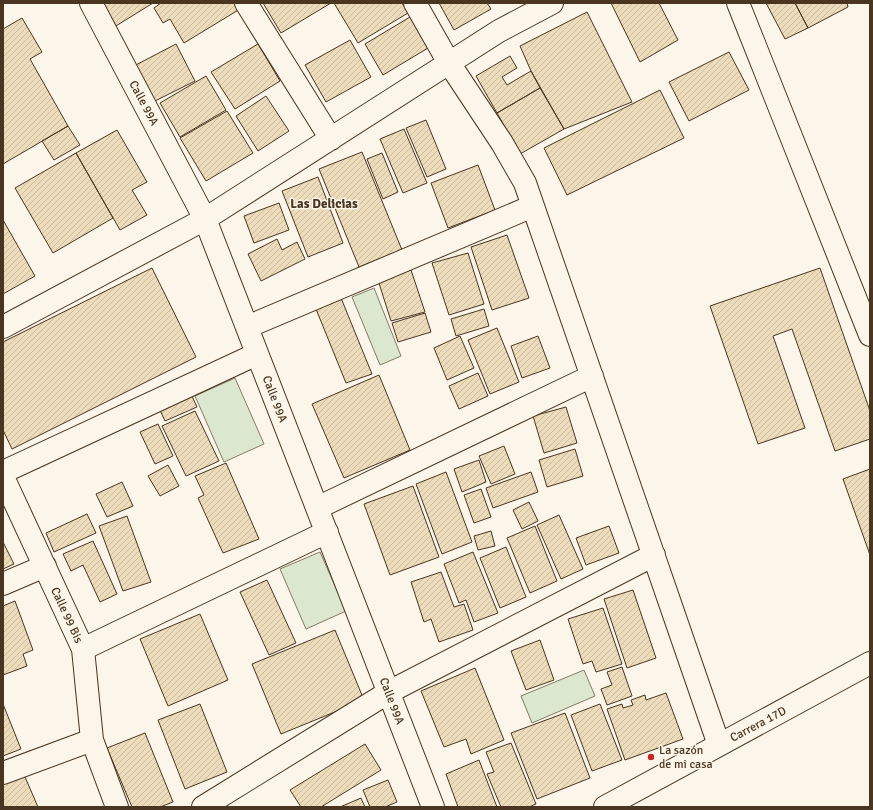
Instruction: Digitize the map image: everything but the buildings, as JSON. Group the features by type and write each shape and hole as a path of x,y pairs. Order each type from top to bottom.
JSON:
{"street":[{"name":"Calle 99A","path":"91,3 205,219 434,807"},
{"path":"246,3 331,138"},
{"path":"414,3 449,63 502,143 525,183 719,745"},
{"path":"3,327 205,219 499,31 552,3"},
{"path":"738,3 870,335"},
{"path":"247,327 533,206"},
{"path":"3,472 257,354"},
{"path":"317,508 592,376"},
{"name":"Calle 99 Bis","path":"3,477 82,649 92,740 116,807"},
{"path":"82,649 327,532"},
{"path":"203,807 389,692 654,555"},
{"path":"3,584 45,566"},
{"name":"Carrera 17D","path":"604,807 870,663"},
{"path":"3,773 92,740"}],"green space":[{"path":"374,288 401,356 380,365 352,297"},
{"path":"235,378 264,444 224,462 195,396"},
{"path":"320,552 346,611 306,629 280,569"},
{"path":"584,670 595,696 532,723 521,696"}],"place":[{"name":"La sazón de mi casa","path":"651,757"}],"district":[{"name":"Las Delicias","path":"324,203"}]}
